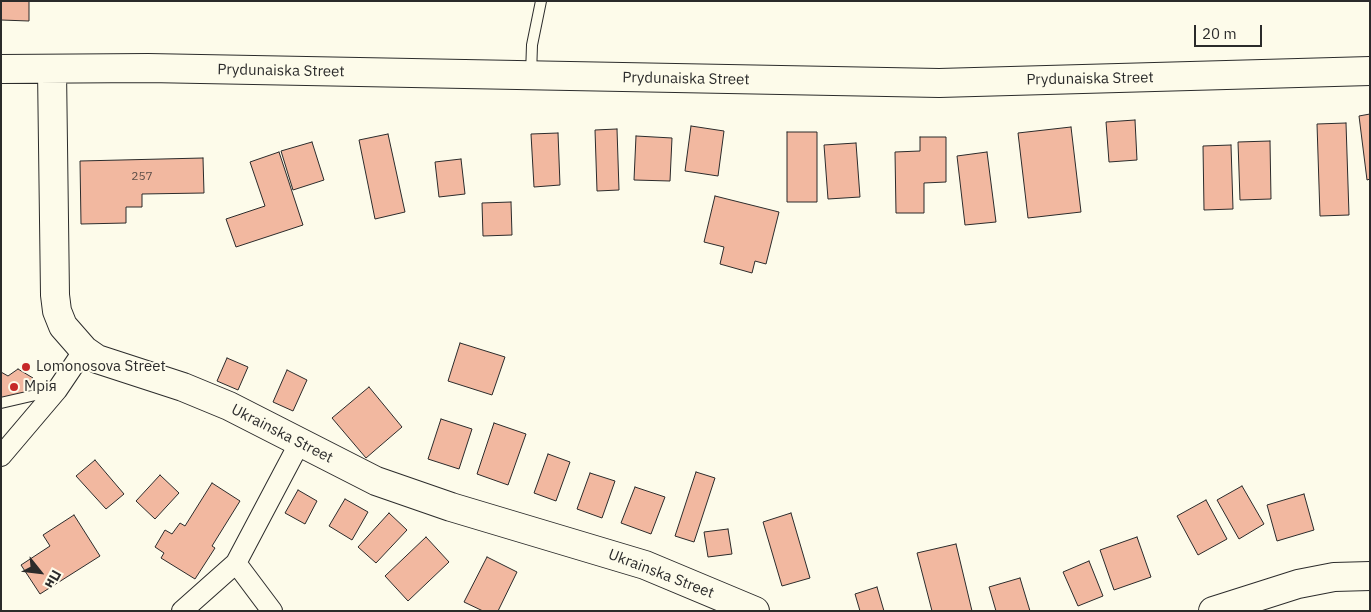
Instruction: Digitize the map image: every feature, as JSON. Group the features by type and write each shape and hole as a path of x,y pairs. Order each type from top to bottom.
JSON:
{"main road":[{"name":"Prydunaiska Street","path":"1,70 148,68 939,83 1370,71"},
{"name":"Ukrainska Street","path":"52,70 55,295 63,326 84,350 97,358 206,396 376,480 451,507 645,565 755,611"},
{"path":"1213,611 1298,584 1334,577 1370,576"}],"street":[{"path":"1,456 57,390 84,350"},
{"path":"182,611 236,563 300,442"},
{"path":"236,563 272,611"}],"lane":[{"path":"531,76 532,45 541,1"},
{"path":"1,403 57,390"}],"building":[{"path":"1,1 29,1 29,21 1,20"},
{"path":"1370,114 1370,179 1367,180 1359,116"},
{"path":"1135,120 1137,160 1109,162 1106,122"},
{"path":"1346,123 1349,215 1320,216 1317,124"},
{"path":"691,126 724,131 718,176 685,171"},
{"path":"1071,127 1081,212 1028,218 1018,133"},
{"path":"617,129 619,190 597,191 595,130"},
{"path":"787,132 817,132 817,202 787,202"},
{"path":"558,133 560,185 534,187 531,134"},
{"path":"388,134 405,212 375,219 359,140"},
{"path":"636,136 672,138 670,181 634,180"},
{"path":"920,137 946,137 946,182 924,183 924,213 896,213 895,152 920,151"},
{"path":"1270,141 1271,199 1240,200 1238,142"},
{"path":"312,142 324,180 293,190 281,151"},
{"path":"856,143 860,197 828,199 824,145"},
{"path":"1231,145 1233,209 1204,210 1203,146"},
{"path":"279,152 303,225 236,247 226,219 265,206 250,162"},
{"path":"987,152 996,222 965,225 957,156"},
{"path":"203,158 204,193 142,194 142,207 126,207 126,223 81,224 80,161"},
{"path":"461,159 465,194 439,197 435,162"},
{"path":"715,196 779,212 766,264 755,261 752,273 720,264 724,247 704,242"},
{"path":"511,202 512,235 483,236 482,203"},
{"path":"460,343 505,357 492,395 448,381"},
{"path":"227,358 248,367 238,390 217,381"},
{"name":"Мрія","path":"18,369 33,378 22,396 1,400 1,372 8,376"},
{"path":"287,370 307,380 293,411 273,402"},
{"path":"369,387 402,427 366,458 332,418"},
{"path":"441,419 472,429 459,469 428,459"},
{"path":"494,423 526,434 508,485 477,474"},
{"path":"548,454 570,462 556,501 534,493"},
{"path":"95,460 124,494 106,509 76,476"},
{"path":"696,472 715,478 694,542 675,536"},
{"path":"590,473 615,481 602,518 577,509"},
{"path":"160,475 179,493 155,519 136,501"},
{"path":"212,483 240,501 212,546 215,548 195,579 161,558 164,553 155,547 165,530 172,534 180,523 185,526"},
{"path":"1242,486 1264,524 1239,539 1217,500"},
{"path":"635,487 665,497 651,534 621,523"},
{"path":"298,490 317,501 305,524 285,513"},
{"path":"1304,494 1314,530 1277,541 1267,505"},
{"path":"345,499 368,512 352,540 329,526"},
{"path":"1206,500 1227,539 1198,555 1177,516"},
{"path":"389,513 407,530 376,563 358,547"},
{"path":"791,513 810,578 782,586 763,522"},
{"path":"74,515 100,556 40,594 21,565 50,546 43,535"},
{"path":"728,529 732,554 708,557 704,532"},
{"path":"426,537 449,562 408,601 385,576"},
{"path":"1137,537 1151,577 1114,590 1100,550"},
{"path":"956,544 972,611 932,611 917,553"},
{"path":"487,557 517,572 498,611 483,611 464,602"},
{"path":"1089,561 1103,596 1078,606 1063,572"},
{"path":"1020,578 1030,611 996,611 989,587"},
{"path":"877,587 884,611 860,611 855,594"}],"place":[{"name":"Lomonosova Street","path":"26,367"},
{"name":"Мрія","path":"14,387"}]}
